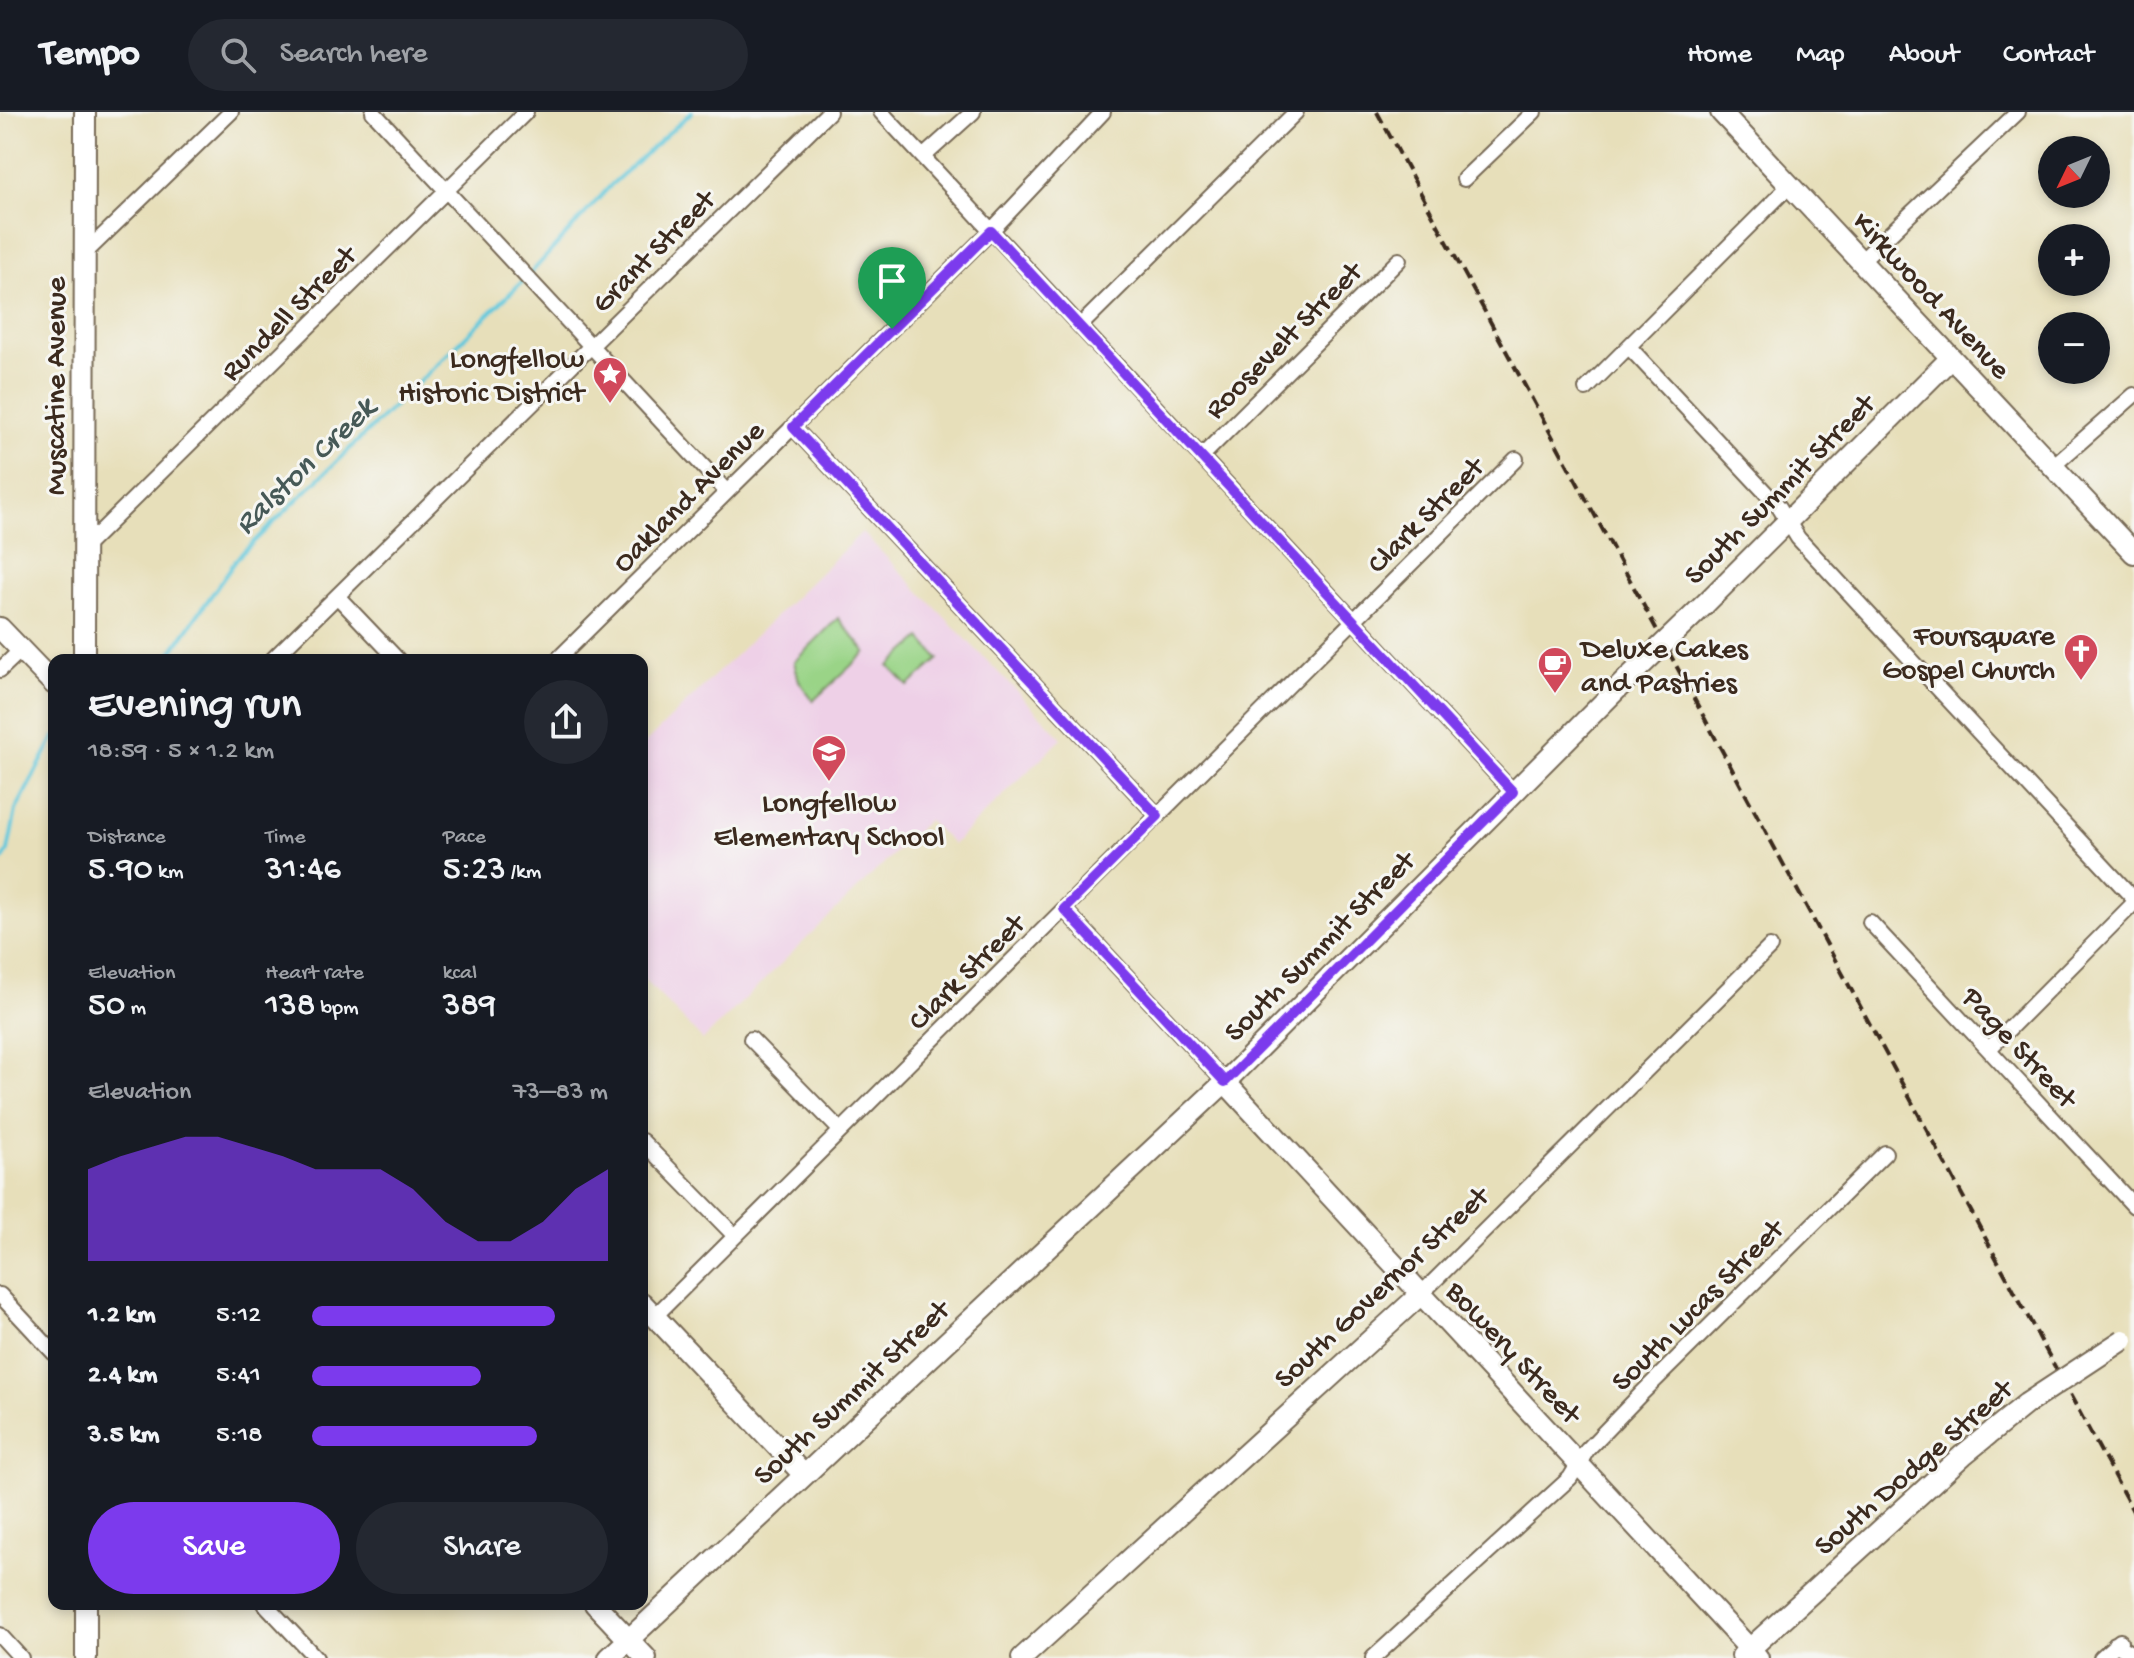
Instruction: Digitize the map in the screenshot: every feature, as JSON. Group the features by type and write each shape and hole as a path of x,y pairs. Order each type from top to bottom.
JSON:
{"street":[{"name":"Muscatine Avenue","path":"84,654 85,112"},
{"path":"84,254 231,112"},
{"path":"373,112 727,492"},
{"name":"Rundell Street","path":"84,548 526,112"},
{"name":"Grant Street","path":"278,654 829,112"},
{"path":"881,112 1513,792"},
{"path":"923,157 973,112"},
{"name":"Oakland Avenue","path":"563,654 991,231 1103,112"},
{"path":"1080,326 1296,112"},
{"path":"1464,179 1534,112"},
{"path":"1861,261 2018,112"},
{"name":"Kirkwood Avenue","path":"1727,114 2134,553"},
{"path":"1586,389 1790,185"},
{"name":"Roosevelt Street","path":"1202,456 1399,260"},
{"path":"1629,347 1779,507 1798,538 2134,901 1989,1049"},
{"name":"South Summit Street","path":"609,1658 1225,1082 1951,358"},
{"path":"2053,466 2134,395"},
{"path":"793,427 1158,816"},
{"name":"Clark Street","path":"648,1310 735,1236 1516,459"},
{"path":"337,596 392,654"},
{"path":"0,628 48,678"},
{"path":"0,670 21,650"},
{"name":"Bowery Street","path":"1064,909 1579,1464 1749,1655"},
{"name":"Page Street","path":"1870,922 2134,1206"},
{"name":"South Governor Street","path":"1022,1658 1421,1294 1770,947"},
{"path":"751,1039 841,1131"},
{"path":"648,1147 735,1236"},
{"name":"South Lucas Street","path":"1373,1658 1559,1488 1587,1450 1641,1394 1885,1153"},
{"path":"0,1295 48,1346"},
{"path":"0,1318 12,1307"},
{"path":"648,1310 804,1475"},
{"name":"South Dodge Street","path":"1749,1655 1963,1455 2026,1404 2129,1336"},
{"path":"86,1610 86,1658"},
{"path":"271,1610 316,1658"},
{"path":"601,1610 646,1658"},
{"path":"0,1635 21,1658"},
{"path":"2101,1658 2118,1642 2134,1655"}],"shaded area":[{"name":"Longfellow Elementary School","path":"862,532 1062,738 953,844 928,820 703,1040 648,983 648,740"}],"green space":[{"path":"838,618 866,652 813,701 799,681 794,662"},
{"path":"921,638 939,659 908,686 889,666"}],"waterway":[{"name":"Ralston Creek","path":"530,274 612,184 692,112"},
{"name":"Ralston Creek","path":"170,654 239,556 524,280"},
{"name":"Ralston Creek","path":"0,864 8,851 16,810 48,749"}],"railway":[{"path":"1377,112 2134,1513"}],"place":[{"name":"Longfellow Historic District","path":"610,405"},
{"name":"Foursquare Gospel Church","path":"2081,682"},
{"name":"Deluxe Cakes and Pastries","path":"1555,695"},
{"name":"Longfellow Elementary School","path":"829,783"}],"route":[{"path":"991,231 1513,792 1225,1082 1064,909 1158,816 793,427 892,329 991,231"}]}
